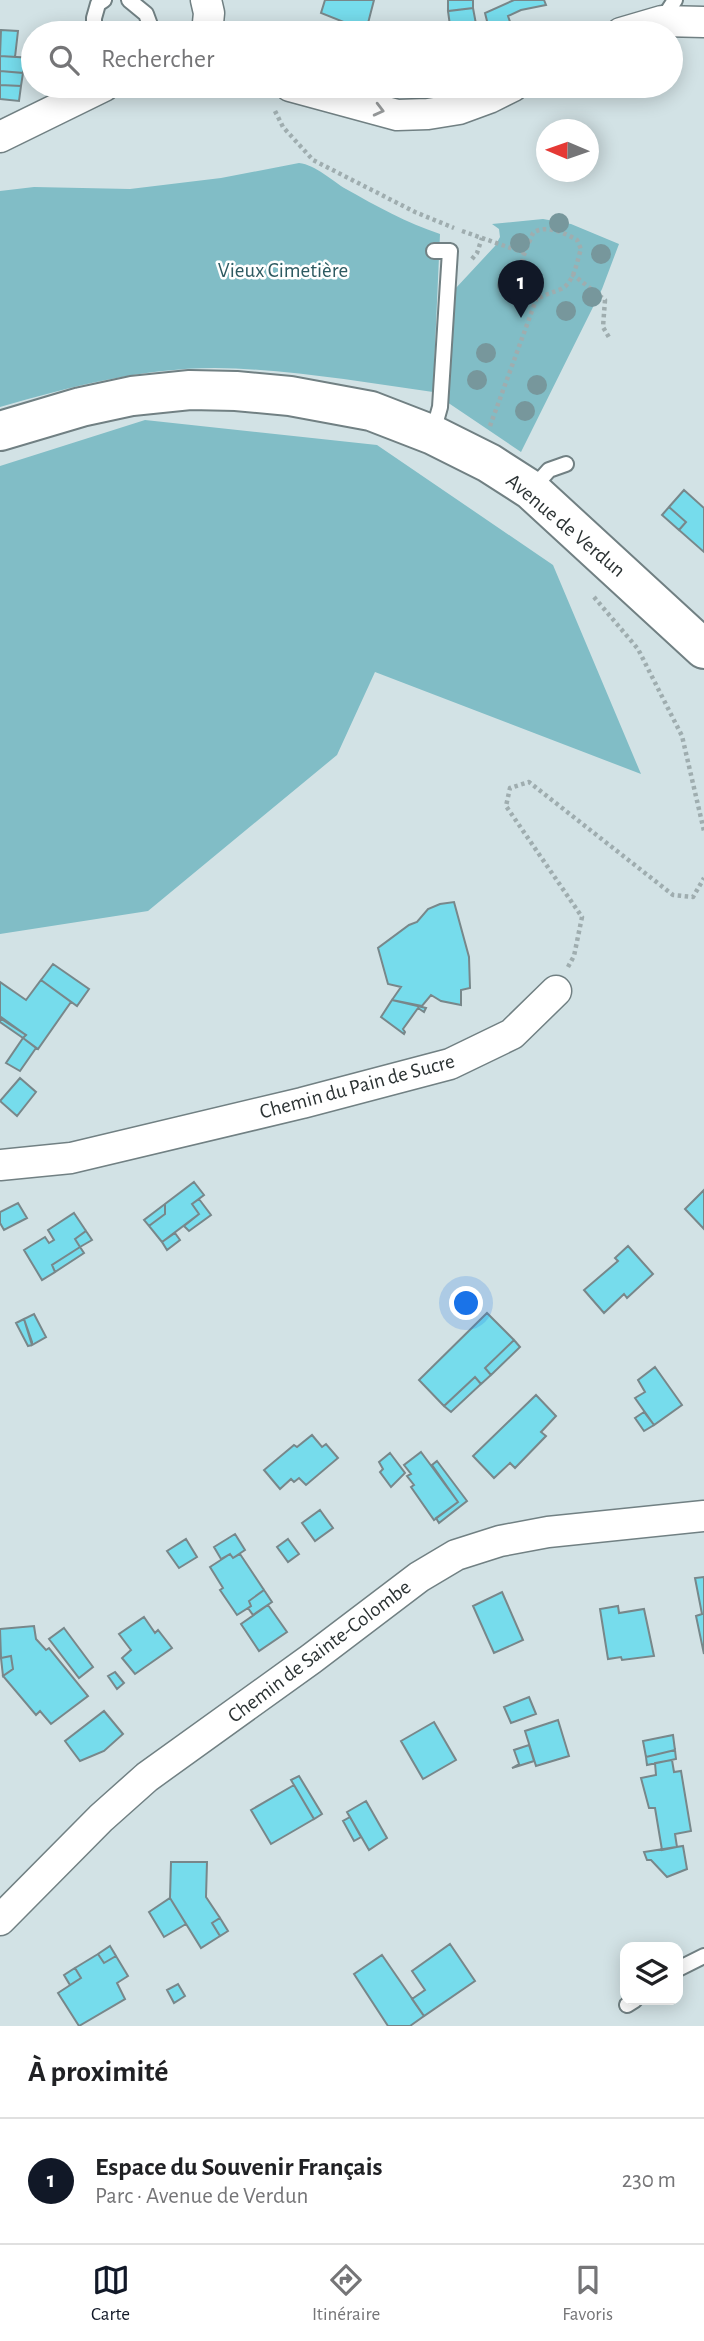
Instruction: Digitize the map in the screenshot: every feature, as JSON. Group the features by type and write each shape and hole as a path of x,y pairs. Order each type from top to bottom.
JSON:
{"main road":[{"name":"Avenue de Verdun","path":"0,431 93,405 190,390 290,396 371,411 433,435 476,456 531,490 703,646"}],"street":[{"path":"206,0 208,21"},
{"path":"647,21 668,11 704,22"},
{"path":"0,138 78,98"},
{"path":"334,98 397,115 458,109 491,98"},
{"name":"Chemin du Pain de Sucre","path":"0,1165 71,1158 302,1103 450,1064 512,1034 556,991"},
{"name":"Chemin de Sainte-Colombe","path":"0,1920 101,1818 147,1777 419,1577 456,1555 500,1541 548,1532 704,1516"}],"lane":[{"path":"94,21 98,4 104,0"},
{"path":"129,0 146,14 149,21"},
{"path":"433,435 440,407 450,251 434,251"},
{"path":"531,490 549,470 566,464"},
{"path":"683,1966 704,1956"}],"path":[{"path":"283,127 313,160 415,212 526,253"},
{"path":"476,456 489,430 536,300 521,265 533,233 536,230 548,229 573,237 581,249 565,287 548,292 536,300"},
{"path":"479,246 482,238"},
{"path":"572,274 605,300 603,327 610,339"},
{"path":"588,590 638,649 682,736 704,831"},
{"path":"556,991 574,956 582,917 506,806 510,788 529,782 673,895 693,897 704,878"}],"green space":[{"name":"Vieux Cimetière","path":"299,163 318,170 392,214 440,234 433,392 270,371 215,368 133,375 53,392 0,407 0,191 34,187 130,189 221,178"},
{"path":"543,219 571,224 619,244 602,289 521,452 447,402 455,289 495,246 500,237 499,229 492,224"},
{"path":"145,420 377,445 553,565 641,774 375,672 337,755 148,911 0,934 0,466"}],"building":[{"path":"325,0 374,0 369,21 341,21 321,13"},
{"path":"448,0 473,0 473,8 448,11"},
{"path":"514,0 544,0 546,5 521,10 508,16 510,21 487,21 485,13"},
{"path":"473,8 475,21 449,21 448,11"},
{"path":"1,30 18,31 15,57 0,56"},
{"path":"0,56 21,57 21,73 0,71"},
{"path":"0,71 21,73 21,86 0,85"},
{"path":"0,85 21,86 19,101 0,99"},
{"path":"684,490 704,508 704,552 679,530 686,522 669,507"},
{"path":"669,507 686,522 679,530 662,515"},
{"path":"454,902 469,957 470,988 461,990 461,1005 441,1001 431,995 422,1006 392,1000 401,987 388,984 378,948 417,922 428,909"},
{"path":"53,964 89,989 77,1006 41,980"},
{"path":"41,980 71,1002 38,1049 23,1038 26,1035 0,1018 0,982 26,1000"},
{"path":"392,1000 426,1008 424,1012 418,1008 403,1029 404,1034 381,1017"},
{"path":"1,1017 26,1035 23,1038 0,1022"},
{"path":"23,1038 36,1048 20,1071 6,1063"},
{"path":"20,1078 36,1092 17,1116 0,1101"},
{"path":"194,1182 204,1195 192,1204 199,1214 162,1242 149,1226 165,1214 165,1204"},
{"path":"704,1190 704,1229 685,1209"},
{"path":"199,1199 211,1215 189,1231 184,1226 199,1214 192,1204"},
{"path":"18,1203 27,1218 4,1230 0,1223 0,1212"},
{"path":"165,1204 165,1214 149,1226 144,1220"},
{"path":"74,1213 86,1231 75,1239 80,1247 52,1265 55,1272 42,1280 24,1250 45,1237 49,1243 54,1240 48,1230"},
{"path":"86,1231 92,1240 80,1247 75,1239"},
{"path":"175,1233 180,1240 167,1250 162,1242"},
{"path":"628,1246 653,1274 627,1298 624,1294 604,1313 584,1290 618,1261 615,1258"},
{"path":"80,1247 84,1253 55,1272 52,1265"},
{"path":"487,1313 514,1340 485,1368 491,1375 481,1384 475,1377 444,1406 419,1380"},
{"path":"34,1314 46,1337 32,1345 24,1319"},
{"path":"24,1319 32,1342 32,1345 28,1346 16,1323"},
{"path":"514,1340 520,1347 491,1375 485,1368"},
{"path":"655,1367 682,1405 654,1425 635,1398 645,1392 638,1380"},
{"path":"475,1377 481,1384 451,1412 444,1406"},
{"path":"536,1395 556,1416 541,1432 546,1436 515,1468 510,1463 494,1478 473,1456"},
{"path":"644,1412 654,1425 644,1431 635,1418"},
{"path":"312,1435 322,1447 326,1444 338,1458 306,1485 299,1478 294,1482 291,1479 280,1489 264,1470 294,1445 297,1447"},
{"path":"421,1452 458,1502 434,1520 411,1487 414,1485 407,1476 411,1474 404,1465"},
{"path":"390,1453 405,1473 391,1487 380,1472 383,1469 379,1462"},
{"path":"437,1461 467,1501 439,1523 436,1518 458,1502 432,1465"},
{"path":"320,1510 333,1528 315,1541 302,1523"},
{"path":"235,1534 245,1550 233,1558 230,1554 221,1559 214,1547"},
{"path":"186,1539 197,1557 179,1568 167,1551"},
{"path":"288,1539 299,1554 288,1562 277,1547"},
{"path":"230,1554 233,1558 240,1554 264,1590 249,1601 251,1606 237,1615 220,1590 223,1588 210,1567"},
{"path":"704,1577 704,1654 696,1616 702,1614 695,1578"},
{"path":"264,1590 272,1602 253,1615 248,1608 251,1606 249,1601"},
{"path":"502,1592 523,1640 494,1653 473,1606"},
{"path":"268,1605 287,1632 259,1651 241,1624"},
{"path":"618,1606 619,1613 644,1609 654,1656 608,1659 600,1609"},
{"path":"144,1617 155,1633 158,1630 172,1648 135,1674 122,1658 131,1650 119,1634"},
{"path":"34,1626 36,1639 46,1650 49,1648 88,1696 51,1724 40,1711 36,1715 3,1676 13,1669 11,1656 1,1658 0,1629"},
{"path":"64,1628 93,1667 79,1678 49,1639"},
{"path":"11,1656 13,1669 3,1676 1,1658"},
{"path":"115,1672 124,1683 117,1689 108,1676"},
{"path":"529,1697 536,1714 511,1723 504,1707"},
{"path":"104,1711 123,1734 104,1751 80,1761 65,1741"},
{"path":"558,1720 569,1756 536,1766 525,1731"},
{"path":"434,1722 456,1760 423,1779 401,1741"},
{"path":"673,1735 675,1750 646,1757 643,1741"},
{"path":"529,1745 534,1761 512,1768 519,1764 514,1750"},
{"path":"675,1750 676,1759 647,1765 646,1757"},
{"path":"672,1760 674,1772 681,1771 691,1831 675,1834 677,1847 662,1850 655,1808 649,1808 641,1778 656,1775 655,1763"},
{"path":"299,1776 322,1814 314,1819 291,1780"},
{"path":"294,1785 314,1819 271,1844 251,1810"},
{"path":"366,1801 387,1838 369,1850 347,1812"},
{"path":"350,1817 361,1837 354,1841 343,1821"},
{"path":"683,1846 687,1869 667,1877 651,1860 647,1860 644,1852"},
{"path":"171,1862 207,1862 206,1897 220,1918 212,1923 220,1936 201,1948 170,1898"},
{"path":"170,1898 186,1924 164,1937 149,1912"},
{"path":"220,1918 228,1931 220,1936 212,1923"},
{"path":"450,1944 475,1981 424,2016 412,1999 425,1990 412,1971"},
{"path":"110,1946 116,1956 104,1963 98,1954"},
{"path":"98,1954 104,1963 116,1956 128,1976 117,1983 125,1999 79,2026 58,1993 81,1978 75,1968"},
{"path":"382,1955 424,2016 410,2026 388,2026 354,1974"},
{"path":"75,1968 81,1978 70,1985 64,1975"},
{"path":"178,1984 185,1996 174,2003 167,1990"}],"place":[{"name":"Espace du Souvenir Français","path":"521,318"}]}
